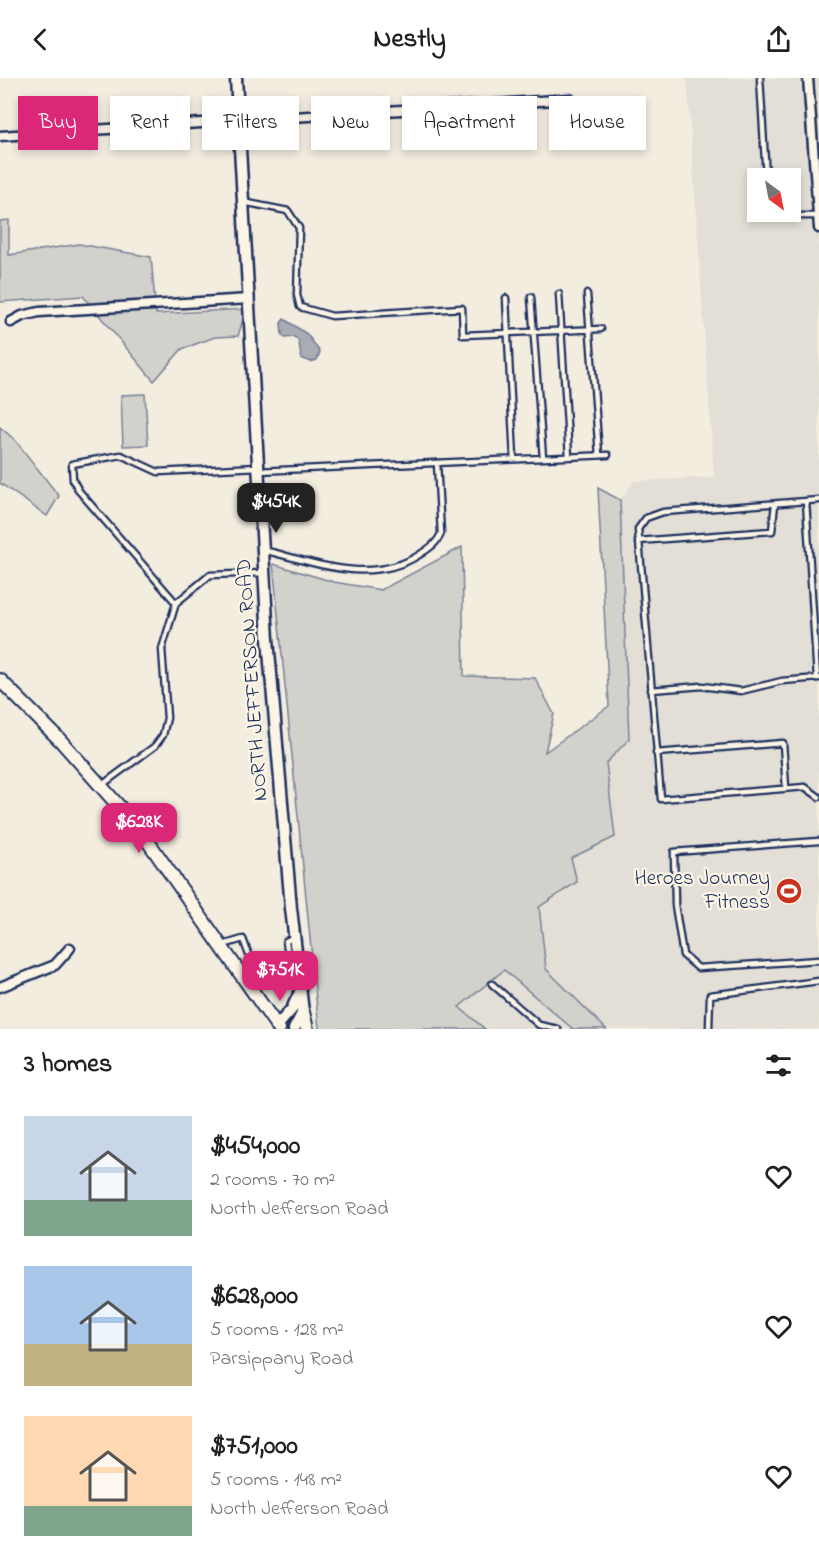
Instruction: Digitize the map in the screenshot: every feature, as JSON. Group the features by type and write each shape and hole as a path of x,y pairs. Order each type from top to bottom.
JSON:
{"main road":[{"path":"0,680 101,785 140,830 278,1028"},
{"path":"303,1012 307,1029"}],"street":[{"name":"NORTH JEFFERSON ROAD","path":"236,78 237,96"},
{"path":"808,78 819,223"},
{"path":"299,118 549,100"},
{"path":"0,136 202,124"},
{"name":"NORTH JEFFERSON ROAD","path":"240,150 264,573 294,937 303,1012"},
{"path":"11,322 22,316 39,312 249,299"},
{"path":"0,987 55,965 70,948"},
{"path":"278,1028 292,1009 300,992"},
{"path":"294,1029 303,1012"}],"lane":[{"path":"760,78 765,168"},
{"path":"243,201 288,211 299,228 297,295 300,307 332,316 462,308 463,335 601,329"},
{"path":"801,221 819,223"},
{"path":"559,294 569,457"},
{"path":"587,294 599,455"},
{"path":"531,297 543,458"},
{"path":"506,298 514,459"},
{"path":"177,603 165,594 79,491 73,480 72,464 121,455 158,471 437,463 608,455"},
{"path":"263,550 325,567 349,570 382,569 408,561 439,540 441,533 437,463"},
{"path":"819,500 663,512 646,518 638,529 661,799 805,787 819,797"},
{"path":"651,690 702,686 741,691 782,681 818,678 806,501"},
{"path":"638,541 772,531 775,504"},
{"path":"101,785 155,746 163,735 167,718 162,650 177,603 210,575 264,573"},
{"path":"656,753 783,743 786,788"},
{"path":"819,841 674,852 675,905 683,955 698,968 819,960"},
{"path":"221,946 243,939 257,977 270,983 285,978 289,964 286,941 294,937"},
{"path":"709,1029 710,995 819,981"},
{"path":"492,984 539,1025 558,1029"}],"shaded area":[{"path":"687,78 819,78 819,1029 606,1029 546,969 539,906 577,882 571,858 615,837 606,762 629,738 620,500 634,481 714,477"},
{"path":"9,220 9,255 79,244 151,257 156,314 246,309 238,336 215,337 182,349 154,381 83,296 0,302 0,221"},
{"path":"284,319 307,334 320,352 317,360 311,362 301,358 299,342 295,337 285,338 282,335 281,323"},
{"path":"145,394 148,445 123,446 121,395"},
{"path":"0,427 15,440 59,496 47,516 0,483"},
{"path":"598,488 620,500 629,739 606,763 615,837 571,858 577,882 539,907 546,969 606,1029 573,1029 504,970 459,1007 485,1029 319,1029 273,564 334,582 381,590 462,547 464,676 535,678 554,714 545,752 609,706"},
{"path":"504,970 573,1029 485,1029 458,1007"}],"place":[{"name":"Heroes Journey Fitness","path":"789,891"}]}
